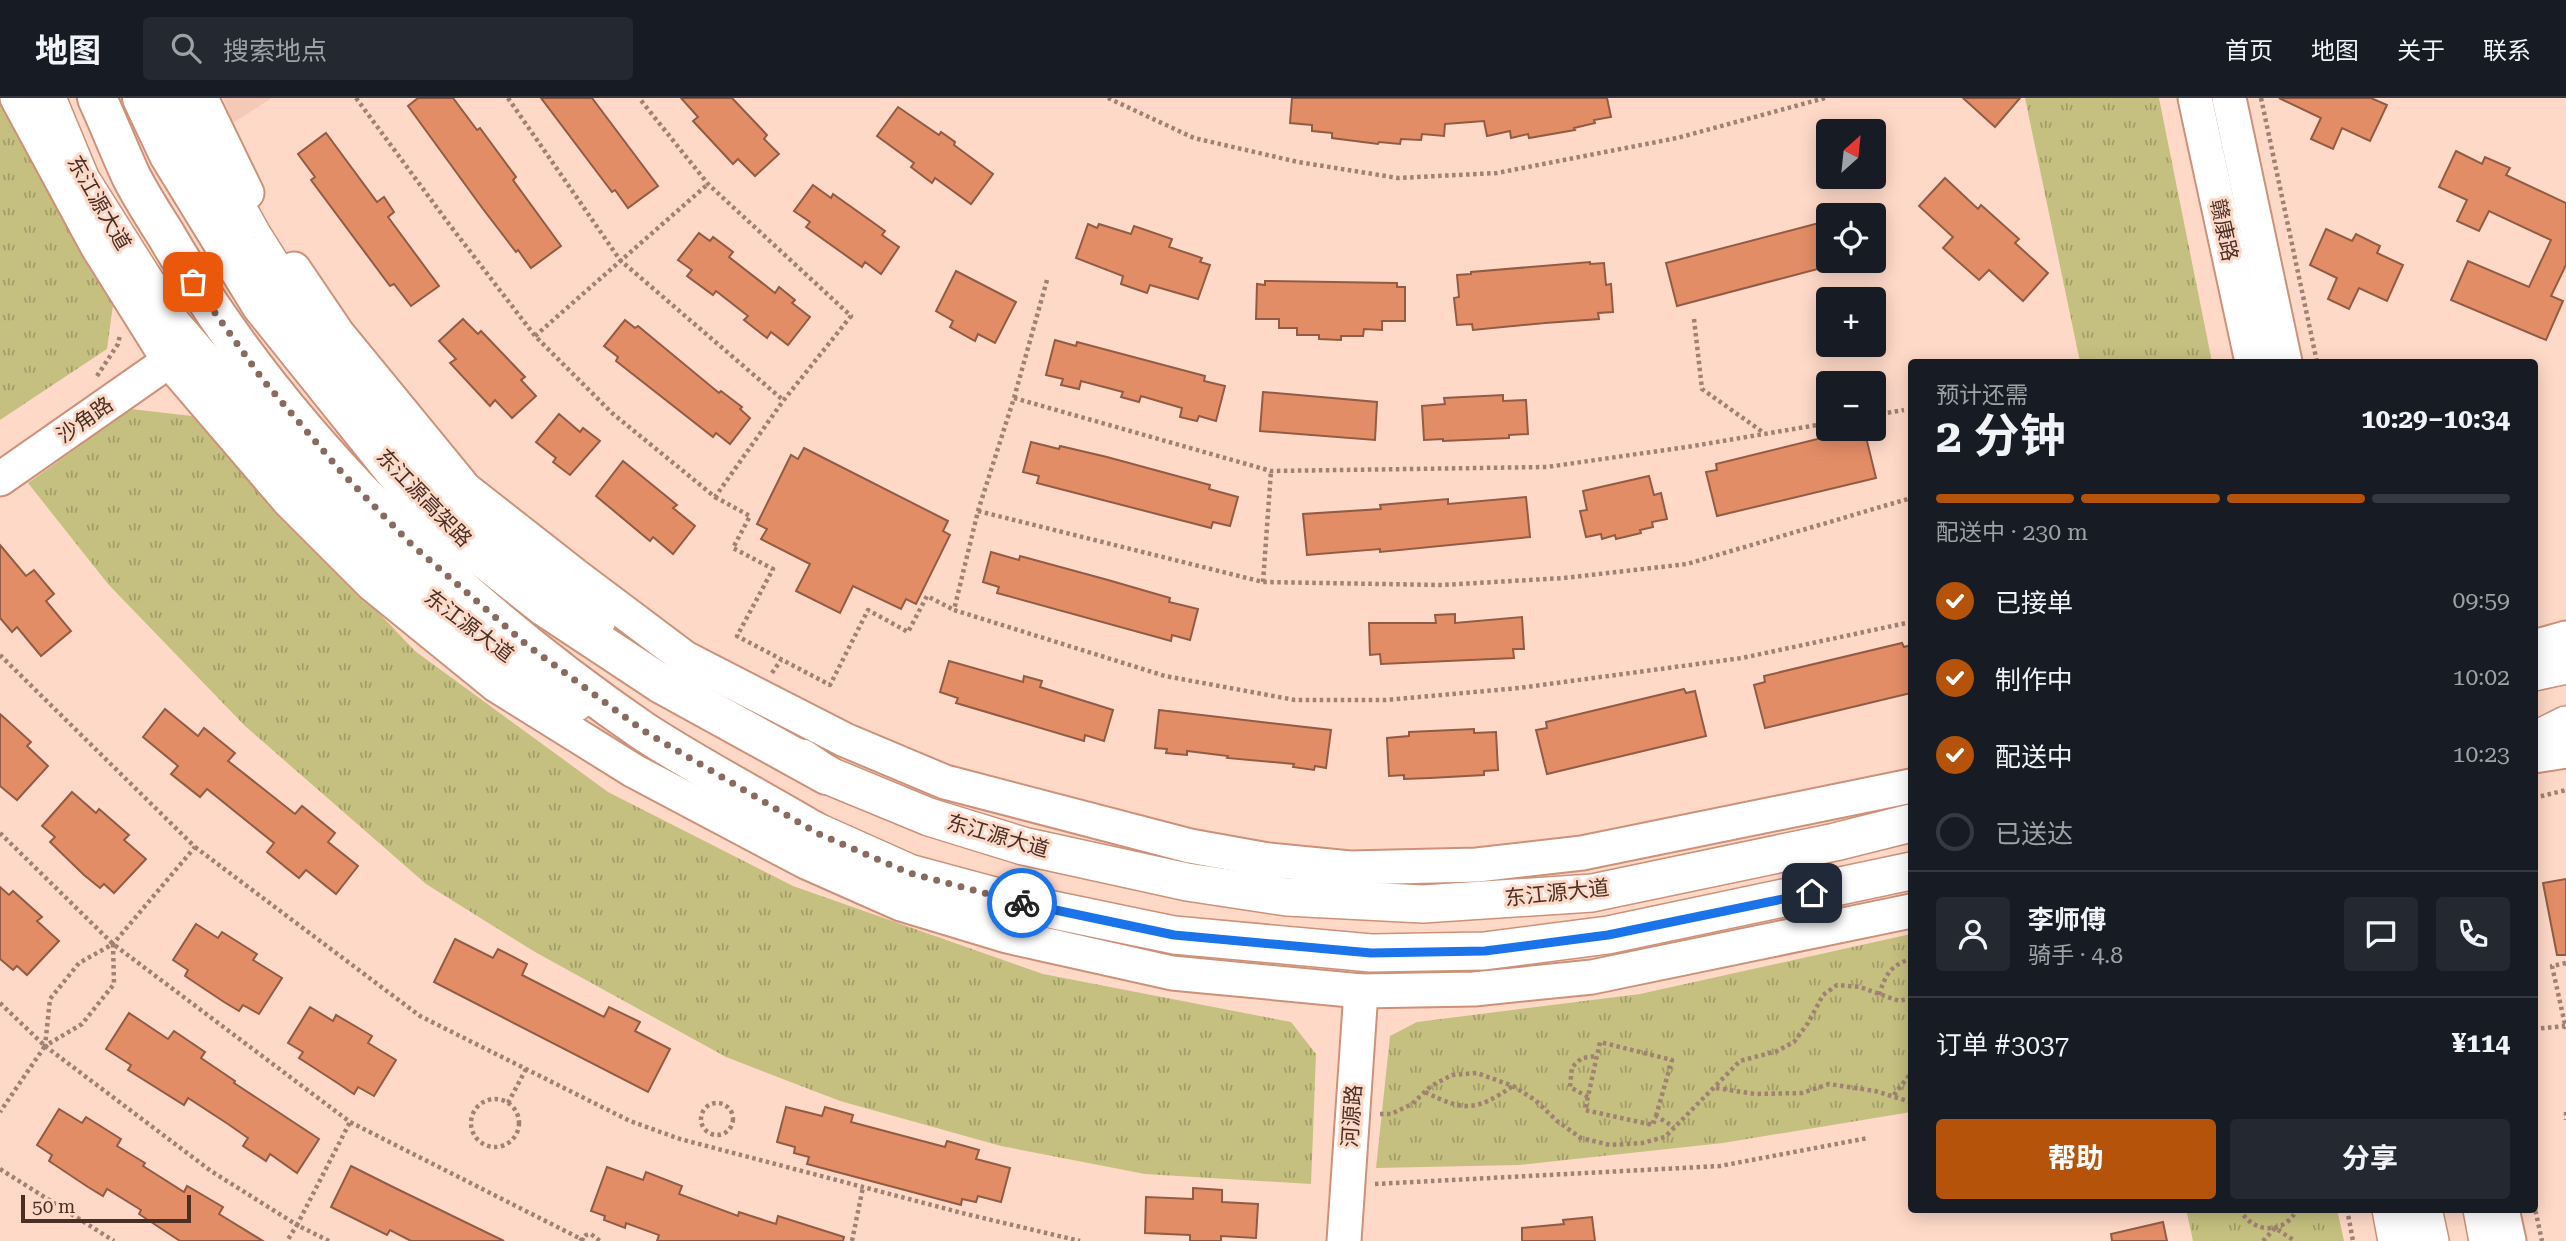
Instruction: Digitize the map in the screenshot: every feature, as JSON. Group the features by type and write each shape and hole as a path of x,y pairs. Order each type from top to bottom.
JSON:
{"highway":[{"name":"东江源高架路","path":"97,98 132,176 193,282 263,380 344,475 410,543 527,645 644,731 817,833"},
{"name":"东江源高架路","path":"142,98 169,155 261,305 402,482 453,534 545,607 637,668 827,775"}],"main road":[{"name":"东江源大道","path":"47,98 81,180 172,324 309,482 392,567 515,661 633,743 817,833 909,873 1020,903 1174,935 1371,953 1485,951 1608,935 1908,872"},
{"name":"东江源大道","path":"175,98 254,238 306,320 446,499 558,593 827,775 929,817 1023,846 1187,882 1287,897 1423,904 1592,893 1908,825"},
{"path":"2538,671 2566,665"},
{"path":"2538,728 2566,724"},
{"path":"2538,739 2566,724"},
{"path":"2392,1213 2397,1241"},
{"path":"2424,1213 2430,1241"},
{"path":"2464,1213 2469,1241"},
{"path":"2483,1213 2488,1241"}],"street":[{"path":"17,98 97,246 169,361 289,502 373,585 496,685 634,771 806,862 901,904 1007,936 1172,973 1361,991 1474,989 1592,978 1908,912"},
{"path":"201,98 241,182 271,234 338,334 466,489 685,658 845,740 945,782 1190,846 1268,860 1350,868 1477,865 1582,853 1908,787"},
{"name":"赣康路","path":"2195,98 2251,359"},
{"name":"赣康路","path":"2229,98 2284,359"},
{"name":"沙角路","path":"0,479 169,361"},
{"path":"2538,646 2566,638"},
{"path":"2538,754 2566,751"},
{"name":"河源路","path":"1344,1241 1361,991"},
{"path":"2377,1213 2382,1241"},
{"path":"2503,1213 2509,1241"}],"path":[{"path":"356,98 535,335 612,412 715,497 750,516 733,548 773,569 737,636 830,685 868,610 908,632 927,596 954,610 1165,676 1295,700 1386,700 1519,688 1742,659 1908,623"},
{"path":"508,98 620,260 783,401"},
{"path":"639,98 708,184 851,316 783,401 715,497"},
{"path":"1108,98 1194,138 1298,162 1398,178 1497,173 1677,138 1825,98"},
{"path":"2261,98 2316,359"},
{"path":"535,335 708,184"},
{"path":"954,610 978,511 1014,398 1047,280"},
{"path":"1694,319 1702,389 1765,434"},
{"path":"96,378 118,344 122,325"},
{"path":"1014,398 1271,471 1547,467 1816,425"},
{"path":"1886,413 1904,410"},
{"path":"1263,582 1271,471"},
{"path":"978,511 1263,582 1441,585 1564,578 1687,564 1908,499"},
{"path":"0,655 195,847 420,1016 630,1121 713,1147 1080,1241"},
{"path":"2538,796 2566,790"},
{"path":"0,833 113,944 350,1122 582,1240 591,1234 600,1241"},
{"path":"45,1046 50,999 79,963 113,944 195,847"},
{"path":"0,1112 45,1046 82,1024 114,984 113,944"},
{"path":"1879,995 1888,971 1898,963 1908,960"},
{"path":"2538,1029 2566,1028 2552,966 2566,963"},
{"path":"1352,1110 1391,1114 1412,1104 1452,1075 1477,1073 1513,1086 1535,1100 1557,1121 1581,1138 1610,1144 1642,1143 1665,1137 1716,1088 1729,1069 1740,1060 1777,1051 1794,1042 1823,995 1837,985 1860,987 1899,1001 1908,999"},
{"path":"0,1003 45,1046 211,1171 297,1225 329,1241"},
{"path":"1600,1042 1671,1060 1653,1125 1585,1110 1588,1097 1600,1042"},
{"path":"1588,1097 1570,1087 1572,1066 1582,1058 1597,1056"},
{"path":"509,1103 526,1069"},
{"path":"1894,1096 1908,1077"},
{"path":"1716,1088 1755,1094 1802,1093 1829,1084 1908,1101"},
{"path":"1425,1092 1448,1103 1469,1107 1491,1101 1513,1086"},
{"path":"501,1099 509,1103 514,1108 520,1124 514,1139 499,1148 482,1144 471,1130 473,1113 484,1101 501,1099"},
{"path":"720,1103 731,1111 732,1124 723,1134 716,1135 704,1127 702,1120 707,1107 720,1103"},
{"path":"2566,1112 2566,1120"},
{"path":"1656,1116 1674,1128"},
{"path":"287,1241 350,1122"},
{"path":"713,1147 716,1135"},
{"path":"1347,1191 1370,1184 1720,1166 1868,1138"},
{"path":"0,1169 114,1241"},
{"path":"852,1241 863,1187"},
{"path":"2242,1213 2247,1221 2255,1226 2275,1228 2295,1241"},
{"path":"2263,1241 2275,1228 2290,1220 2294,1213"},
{"path":"2348,1213 2353,1241"},
{"path":"2536,1213 2542,1241"}],"shaded area":[{"path":"223,98 272,98 233,123"}],"green space":[{"path":"0,98 27,153 113,305 107,349 0,420"},
{"path":"2025,98 2159,98 2211,359 2079,359"},
{"path":"131,409 192,416 415,651 608,792 793,886 1043,974 1291,1022 1316,1054 1311,1184 1145,1174 1001,1146 840,1101 726,1057 535,952 426,884 245,726 108,584 28,483"},
{"path":"1908,935 1908,1112 1723,1143 1519,1165 1376,1168 1390,1036 1417,1022 1640,994"},
{"path":"2187,1213 2338,1213 2344,1241 2193,1241"}],"building":[{"path":"418,98 453,98 477,130 480,128 516,177 513,180 561,246 531,268 483,209 408,106"},
{"path":"541,98 592,98 658,186 628,208 615,190 612,192"},
{"path":"681,98 732,98 767,135 764,139 779,154 755,176 738,159 733,164 693,121 698,117"},
{"path":"1292,98 1607,98 1611,117 1594,120 1595,123 1574,128 1575,130 1529,138 1528,134 1511,138 1510,131 1487,136 1484,121 1445,124 1444,136 1422,134 1421,140 1401,139 1400,144 1378,144 1332,138 1332,133 1312,131 1312,125 1290,123"},
{"path":"1963,98 2020,98 1995,127"},
{"path":"2279,98 2371,98 2387,105 2370,141 2342,128 2333,149 2311,139 2321,118"},
{"path":"898,107 939,135 941,132 993,174 971,204 935,178 932,183 911,167 914,163 877,136"},
{"path":"326,133 377,202 384,197 394,212 388,217 439,286 411,306 394,284 390,286 311,180 315,177 298,154"},
{"path":"2456,151 2482,164 2485,157 2510,168 2506,175 2566,203 2566,265 2551,296 2563,301 2546,340 2451,300 2468,261 2529,287 2551,240 2489,211 2479,231 2457,221 2467,200 2439,187"},
{"path":"1945,178 1978,209 1981,205 2019,239 2015,243 2048,273 2023,301 1989,270 1979,280 1943,248 1953,237 1919,206"},
{"path":"813,185 831,198 833,194 885,231 882,235 899,247 881,274 865,262 862,267 806,227 810,222 794,211"},
{"path":"1088,224 1097,228 1099,224 1131,234 1134,226 1172,239 1169,247 1202,258 1200,262 1210,265 1198,299 1150,285 1147,293 1121,284 1123,276 1076,258"},
{"path":"1816,224 1816,269 1677,306 1666,263"},
{"path":"2326,229 2352,241 2356,234 2380,246 2377,253 2403,265 2387,301 2359,288 2349,309 2328,299 2337,278 2310,265"},
{"path":"699,233 710,241 713,237 733,252 729,257 775,293 779,287 795,300 792,303 810,317 788,345 771,332 767,338 744,320 748,316 716,291 713,295 687,276 692,270 678,260"},
{"path":"1590,262 1604,263 1606,285 1611,284 1613,312 1598,313 1599,319 1473,330 1472,324 1457,325 1454,298 1459,297 1457,275"},
{"path":"956,271 1016,302 995,343 978,334 975,341 950,327 953,321 936,311"},
{"path":"1265,281 1397,283 1397,287 1405,287 1405,321 1382,321 1382,330 1364,329 1363,336 1341,336 1341,340 1319,339 1319,335 1297,335 1297,328 1279,328 1279,319 1256,319 1257,284 1265,285"},
{"path":"463,319 478,334 481,331 525,377 521,380 536,396 512,418 495,400 490,406 450,363 456,359 439,341"},
{"path":"625,320 635,328 638,326 719,393 721,391 742,407 740,409 750,418 730,444 716,433 713,437 616,361 618,357 604,346"},
{"path":"1055,340 1076,346 1077,342 1205,376 1204,381 1225,386 1216,421 1199,416 1197,421 1180,417 1182,408 1141,396 1139,402 1121,397 1123,392 1081,381 1079,389 1061,385 1063,379 1046,375"},
{"path":"1263,392 1377,402 1375,440 1260,431"},
{"path":"1503,395 1503,401 1526,400 1528,434 1509,435 1509,438 1424,440 1422,406 1445,404 1444,398"},
{"path":"559,414 580,432 583,428 600,441 570,475 553,462 556,458 536,442"},
{"path":"1816,439 1867,441 1876,478 1717,516 1706,472 1717,470 1716,464"},
{"path":"1031,442 1107,457 1210,485 1209,489 1238,497 1230,526 1213,522 1211,528 1037,483 1039,476 1023,472"},
{"path":"804,448 948,521 943,531 950,535 916,604 906,599 901,609 853,586 840,613 796,591 810,564 761,539 767,529 757,524 791,455 798,459"},
{"path":"623,461 677,505 673,508 695,526 673,554 653,537 650,541 596,496"},
{"path":"1649,476 1654,495 1661,493 1667,519 1652,522 1653,527 1640,530 1641,533 1616,539 1615,535 1602,539 1601,534 1586,537 1580,511 1587,510 1583,491"},
{"path":"1526,497 1530,537 1380,552 1380,549 1307,555 1303,514 1381,509 1380,505 1448,499 1448,504"},
{"path":"0,545 26,576 34,570 54,594 46,601 71,631 41,656 17,627 12,632 0,618"},
{"path":"991,552 1019,560 1020,556 1108,580 1170,598 1169,602 1198,609 1190,640 1172,635 1171,641 997,593 999,587 983,582"},
{"path":"1455,614 1455,623 1522,617 1524,649 1513,649 1514,658 1381,664 1380,654 1370,655 1369,623 1436,623 1435,615"},
{"path":"1902,643 1904,647 1908,646 1908,694 1765,728 1754,685 1765,682 1764,676"},
{"path":"949,661 1023,682 1024,676 1042,681 1040,687 1113,710 1104,741 1085,735 1084,741 956,703 958,698 940,692"},
{"path":"1684,689 1686,693 1695,691 1706,736 1547,774 1536,730 1547,728 1546,722"},
{"path":"165,709 198,736 204,728 235,753 228,761 295,814 302,806 335,833 328,842 358,866 336,894 306,870 299,878 267,852 274,843 207,789 200,797 171,774 178,766 143,737"},
{"path":"1159,710 1331,730 1326,768 1315,766 1314,770 1293,767 1294,764 1227,758 1228,756 1187,751 1187,755 1166,753 1167,749 1155,748"},
{"path":"0,714 31,742 27,746 48,766 17,800 0,786"},
{"path":"1474,729 1474,733 1496,732 1498,770 1484,771 1484,775 1430,778 1404,779 1404,775 1389,776 1387,738 1409,736 1409,732"},
{"path":"72,792 96,813 99,809 129,835 124,840 146,859 114,893 104,884 100,888 84,875 50,842 55,837 42,826"},
{"path":"2566,879 2566,955 2557,955 2543,883"},
{"path":"0,887 9,895 13,891 42,917 37,921 59,941 27,975 17,966 13,970 0,959"},
{"path":"196,924 218,938 222,932 257,954 253,960 282,978 259,1014 243,1005 239,1011 224,1002 185,976 188,970 173,960"},
{"path":"455,939 493,958 498,949 527,964 522,975 604,1017 609,1007 640,1022 635,1031 670,1049 648,1092 434,982"},
{"path":"310,1007 333,1021 336,1015 372,1036 368,1043 396,1060 374,1096 358,1087 354,1094 299,1058 303,1052 288,1043"},
{"path":"129,1013 168,1039 174,1031 205,1052 201,1058 235,1081 234,1083 319,1139 297,1173 270,1154 266,1161 243,1146 248,1138 188,1098 184,1105 128,1070 131,1065 106,1049"},
{"path":"786,1107 822,1116 825,1107 853,1115 851,1122 945,1147 947,1141 979,1150 976,1159 1010,1168 1001,1202 978,1196 976,1202 962,1199 961,1205 807,1164 809,1157 794,1153 795,1147 777,1142"},
{"path":"59,1109 82,1123 86,1117 121,1139 117,1146 145,1163 143,1166 184,1192 187,1186 223,1207 219,1214 263,1241 180,1241 139,1214 141,1210 107,1189 103,1196 88,1187 49,1161 52,1155 37,1145"},
{"path":"351,1166 504,1241 411,1241 390,1230 387,1235 331,1207"},
{"path":"607,1167 643,1180 646,1172 682,1186 679,1194 738,1216 739,1212 776,1224 778,1216 844,1237 843,1241 657,1241 659,1235 626,1223 625,1228 604,1220 605,1216 591,1211"},
{"path":"1193,1188 1222,1190 1222,1202 1258,1204 1256,1238 1221,1236 1221,1241 1190,1241 1190,1235 1145,1233 1146,1197 1193,1199"},
{"path":"1592,1217 1595,1241 1522,1241 1522,1228 1564,1224 1563,1220"},
{"path":"2163,1222 2167,1241 2112,1241 2111,1234"}],"way so far":[{"path":"193,282 263,380 344,475 410,543 527,645 644,731 817,833 909,873 1022,903"}],"route":[{"path":"1022,903 1174,935 1371,953 1485,951 1608,935 1812,893"}]}
